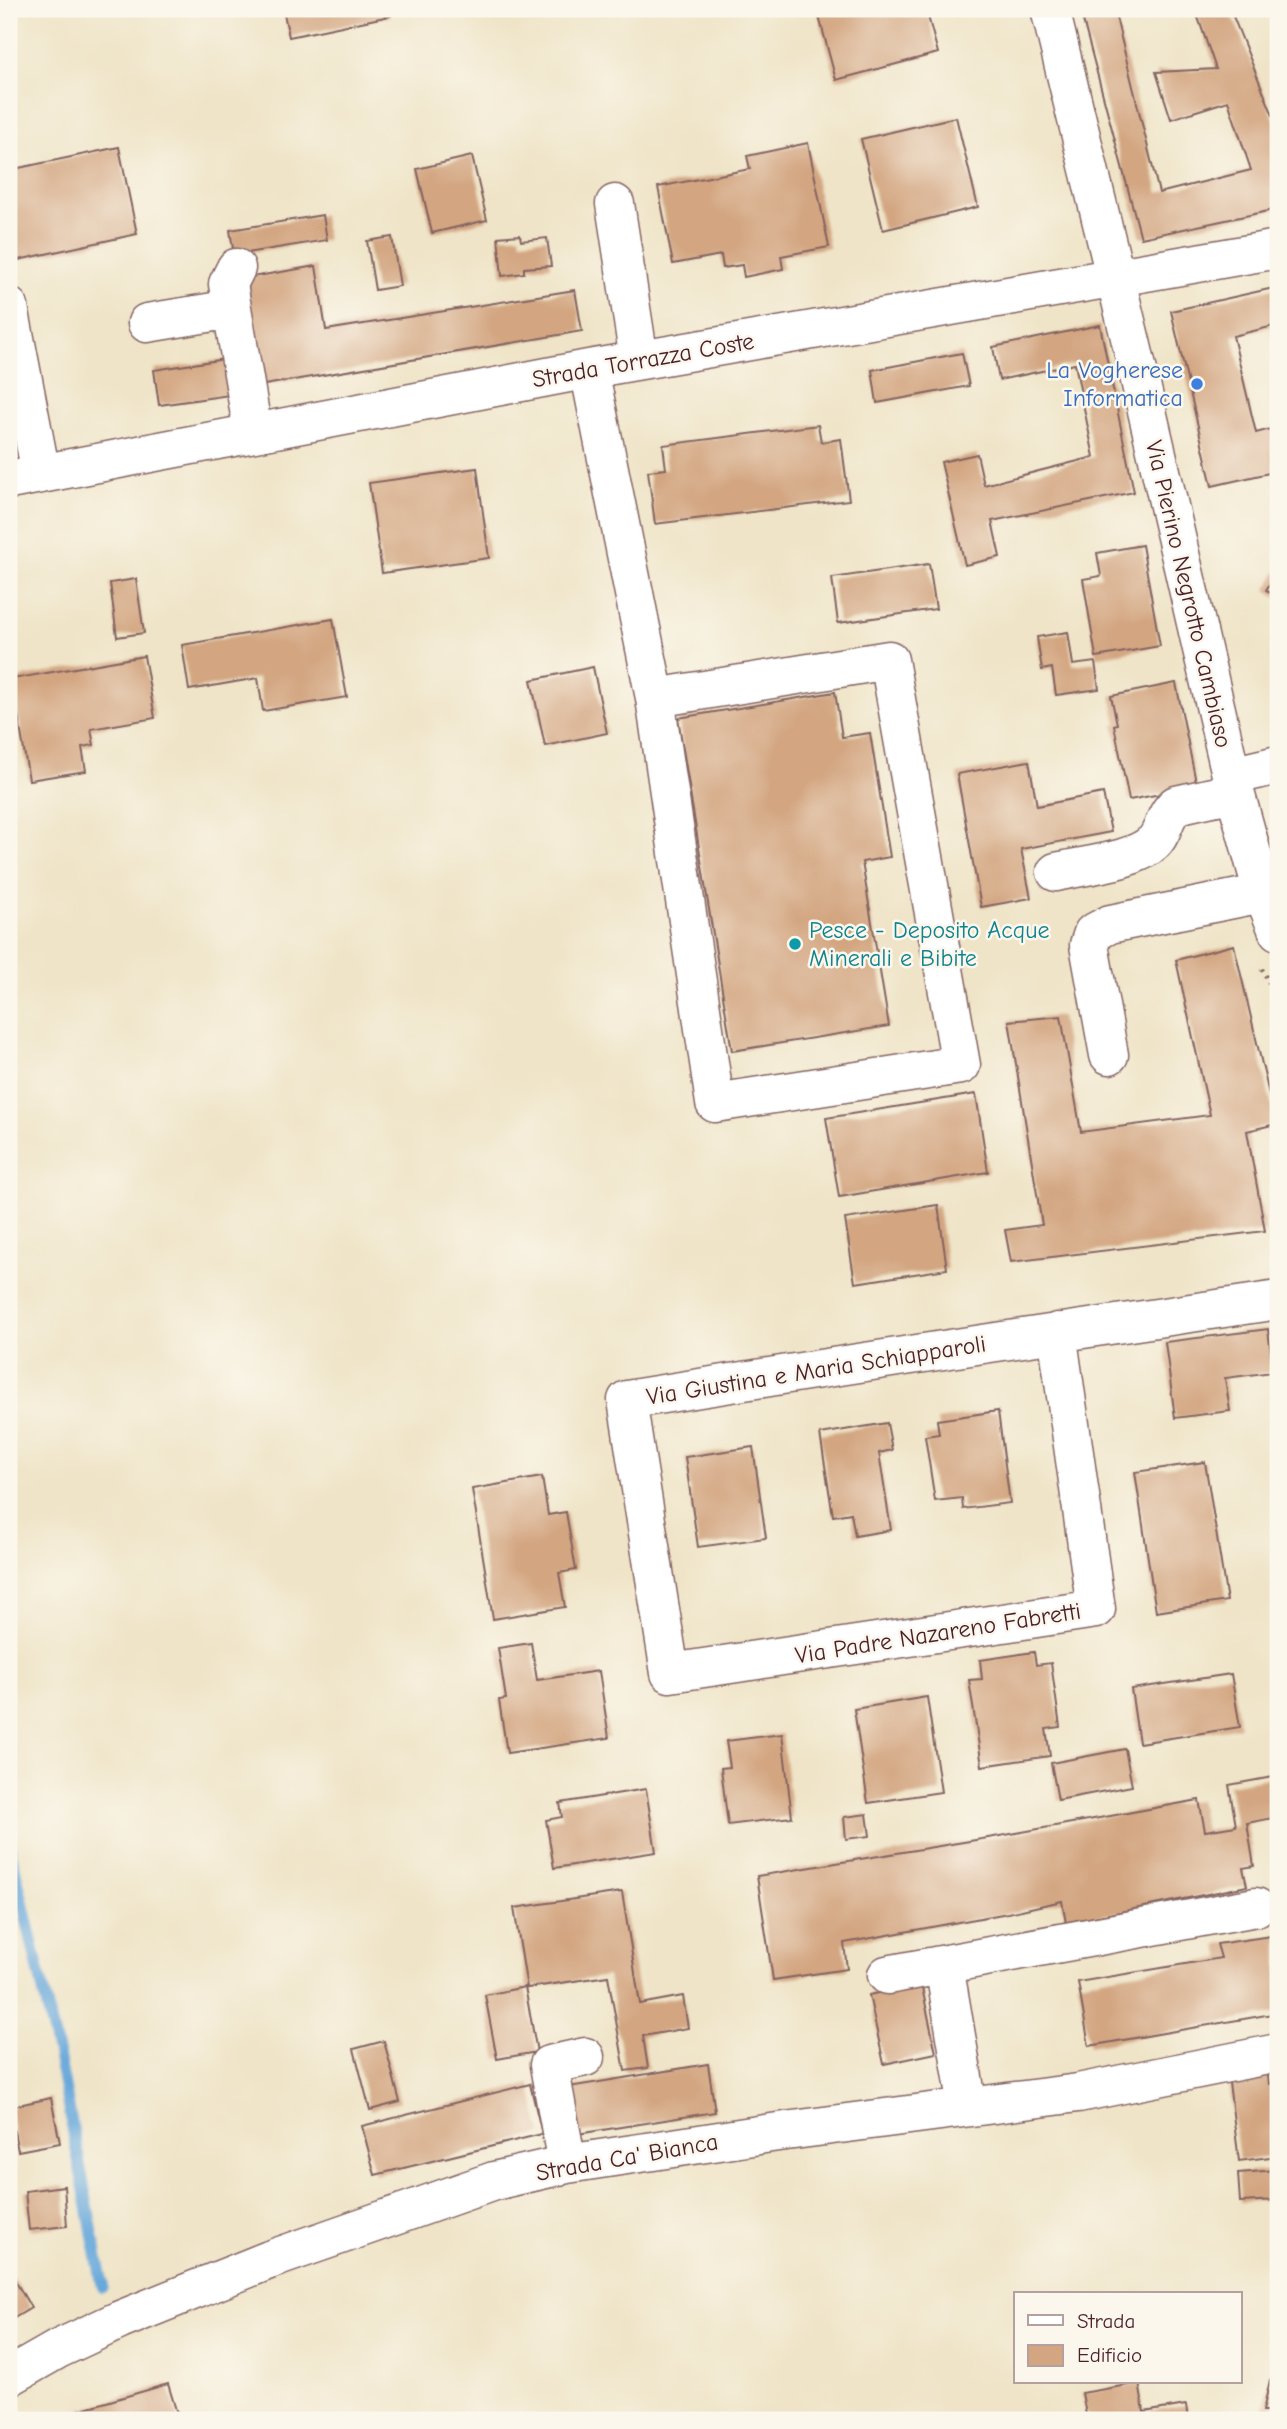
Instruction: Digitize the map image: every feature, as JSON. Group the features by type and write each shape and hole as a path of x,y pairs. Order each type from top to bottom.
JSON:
{"street":[{"name":"Via Pierino Negrotto Cambiaso","path":"1050,9 1233,784 1263,893 1278,931"},
{"path":"615,204 639,360"},
{"name":"Strada Torrazza Coste","path":"25,477 589,369 1278,249"},
{"path":"236,268 228,284 253,433"},
{"path":"9,307 25,477"},
{"path":"147,323 232,309"},
{"path":"589,369 655,698 715,1103 961,1065 889,660 655,698"},
{"path":"1056,872 1140,853 1157,840 1171,809 1176,805 1278,765"},
{"path":"1109,1055 1089,945 1093,933 1110,924 1263,893"},
{"name":"Via Giustina e Maria Schiapparoli","path":"670,1673 627,1400 1278,1300"},
{"name":"Via Padre Nazareno Fabretti","path":"670,1673 1096,1609 1058,1332"},
{"path":"887,1975 1256,1907"},
{"path":"944,1965 968,2108"},
{"name":"Strada Ca' Bianca","path":"9,2377 58,2349 120,2320 269,2260 494,2181 567,2164 778,2132 1078,2093 1278,2053"},
{"path":"567,2164 548,2065 585,2057"}],"building":[{"path":"283,9 389,9 390,16 289,37"},
{"path":"817,9 926,9 938,53 836,80"},
{"path":"1080,9 1114,9 1159,193 1251,170 1228,101 1171,119 1156,72 1216,69 1195,9 1230,9 1278,128 1278,209 1141,238"},
{"path":"9,23 15,49 9,51"},
{"path":"9,81 15,101 9,103"},
{"path":"956,117 978,207 883,230 861,139"},
{"path":"808,143 829,247 781,256 783,269 744,277 742,265 723,268 721,255 673,264 658,187 750,169 747,156"},
{"path":"119,147 137,234 9,262 9,170"},
{"path":"472,156 487,220 432,233 417,169"},
{"path":"323,215 327,240 234,255 230,230"},
{"path":"520,235 521,241 547,238 551,266 524,268 524,273 502,276 498,237"},
{"path":"392,237 400,286 375,290 367,241"},
{"path":"316,266 326,330 575,290 582,331 264,385 246,278"},
{"path":"1278,287 1278,325 1233,336 1256,433 1278,427 1278,471 1212,486 1171,311"},
{"path":"1100,325 1134,492 992,521 1000,557 965,565 941,462 977,454 984,485 1094,457 1075,364 999,380 993,347"},
{"path":"962,353 969,386 877,403 872,370"},
{"path":"225,359 230,395 159,405 154,370"},
{"path":"818,425 821,442 841,439 849,500 655,524 648,471 666,469 663,445"},
{"path":"477,468 489,558 382,573 369,483"},
{"path":"1142,545 1160,646 1096,657 1083,579 1101,576 1097,553"},
{"path":"929,564 936,609 838,623 832,578"},
{"path":"1278,570 1278,598 1266,590"},
{"path":"136,579 144,633 117,637 110,583"},
{"path":"333,619 347,697 263,711 258,678 189,690 182,645"},
{"path":"1068,632 1073,665 1095,662 1099,689 1056,695 1052,668 1042,670 1037,637"},
{"path":"144,656 155,718 91,729 94,745 82,747 86,771 29,780 12,679"},
{"path":"593,667 607,733 545,746 531,680"},
{"path":"1176,683 1197,787 1129,800 1111,696"},
{"name":"Pesce - Deposito Acque Minerali e Bibite","path":"835,692 842,737 870,733 890,857 862,862 889,1026 732,1051 678,718"},
{"path":"1029,761 1037,806 1103,793 1111,832 1021,849 1031,898 981,907 957,774"},
{"path":"1234,945 1278,1124 1278,1145 1272,1125 1247,1131 1265,1231 1011,1262 1005,1230 1042,1225 1009,1021 1061,1016 1081,1132 1210,1115 1176,960"},
{"path":"976,1094 988,1172 839,1197 826,1118"},
{"path":"938,1205 947,1269 855,1283 845,1219"},
{"path":"1268,1329 1273,1372 1225,1378 1230,1411 1175,1418 1165,1342"},
{"path":"1278,1394 1278,1419 1277,1419 1273,1395"},
{"path":"998,1411 1010,1503 963,1509 962,1498 935,1501 925,1436 939,1434 937,1420"},
{"path":"887,1423 892,1450 879,1453 891,1530 855,1536 851,1513 833,1516 820,1434"},
{"path":"753,1447 766,1538 698,1547 685,1457"},
{"path":"1205,1462 1227,1601 1156,1612 1135,1472"},
{"path":"542,1477 548,1515 566,1512 576,1570 559,1573 565,1607 493,1619 472,1489"},
{"path":"531,1643 537,1680 599,1671 609,1738 507,1753 499,1700 506,1699 498,1648"},
{"path":"1034,1652 1036,1665 1051,1663 1060,1727 1046,1729 1050,1756 982,1766 969,1680 982,1679 980,1660"},
{"path":"1231,1674 1240,1727 1139,1743 1131,1689"},
{"path":"927,1697 941,1792 868,1803 854,1709"},
{"path":"782,1734 792,1817 728,1825 721,1768 730,1767 726,1741"},
{"path":"1125,1749 1132,1786 1058,1800 1051,1763"},
{"path":"1278,1776 1278,1817 1247,1823 1254,1866 1243,1868 1247,1886 1066,1923 1062,1901 844,1943 847,1969 773,1980 757,1876 1199,1800 1205,1831 1236,1826 1229,1785"},
{"path":"646,1789 656,1852 554,1868 546,1820 562,1817 560,1803"},
{"path":"867,1814 870,1836 846,1839 844,1817"},
{"path":"622,1892 640,2004 683,1996 688,2028 643,2036 648,2068 625,2071 608,1976 527,1988 514,1908"},
{"path":"1278,1935 1278,2013 1089,2046 1078,1982 1221,1958 1217,1944"},
{"path":"921,1983 936,2053 884,2064 869,1995"},
{"path":"525,1987 537,2052 497,2059 485,1995"},
{"path":"384,2041 400,2102 370,2110 354,2049"},
{"path":"708,2064 715,2112 577,2134 569,2087"},
{"path":"1267,2070 1269,2084 1278,2083 1278,2156 1239,2161 1228,2075"},
{"path":"530,2084 542,2134 375,2175 362,2126"},
{"path":"51,2098 60,2143 18,2151 9,2107"},
{"path":"1278,2170 1278,2200 1240,2202 1238,2173"},
{"path":"64,2186 67,2226 29,2230 25,2191"},
{"path":"9,2270 31,2308 9,2321"},
{"path":"1270,2380 1278,2380 1278,2411 1263,2411"},
{"path":"168,2384 179,2420 45,2420"},
{"path":"1139,2384 1144,2412 1186,2405 1188,2420 1087,2420 1082,2393"}],"waterway":[{"path":"9,1844 58,2053 103,2287"}],"place":[{"name":"La Vogherese Informatica","path":"1197,384"},
{"name":"Pesce - Deposito Acque Minerali e Bibite","path":"795,944"}]}
